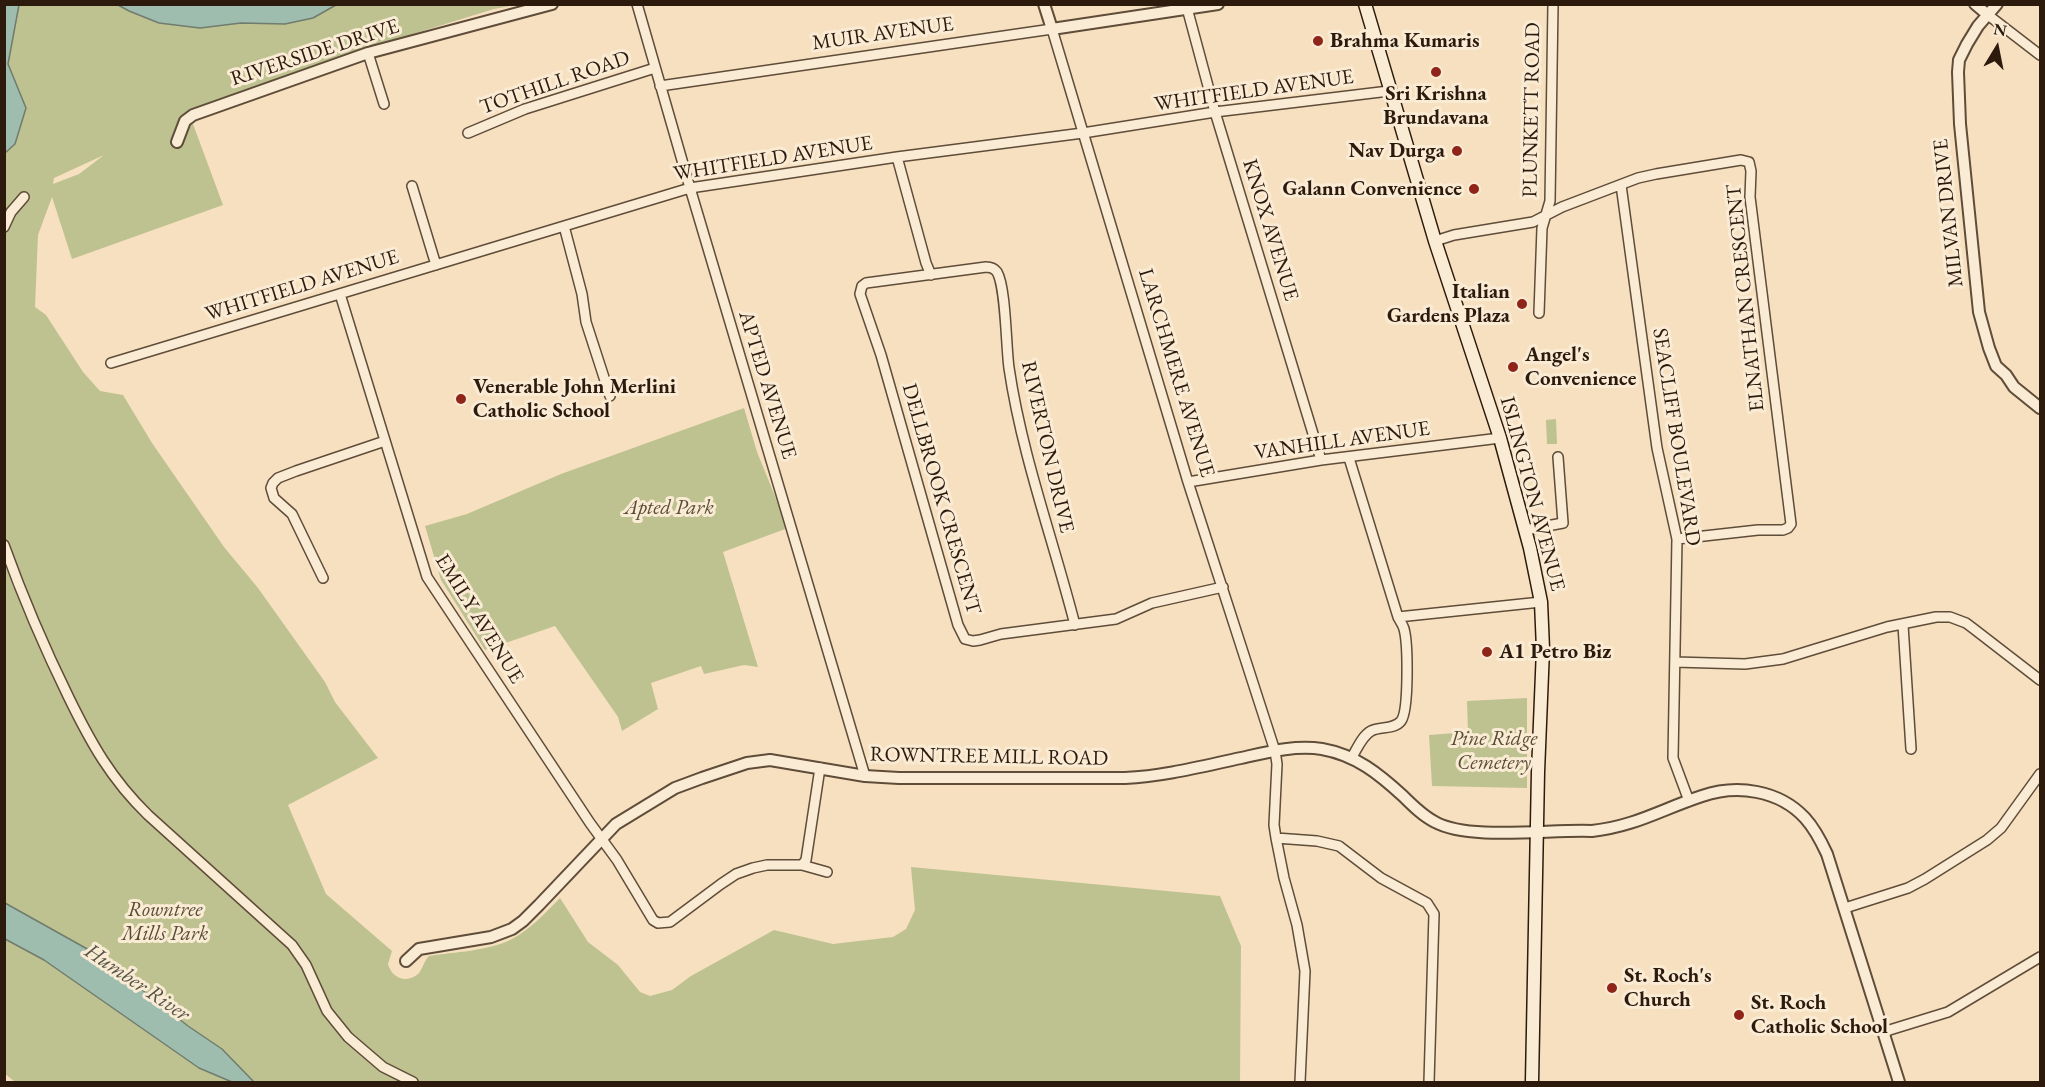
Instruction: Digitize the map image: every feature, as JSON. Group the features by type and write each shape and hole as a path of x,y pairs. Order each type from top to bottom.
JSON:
{"main road":[{"name":"ISLINGTON AVENUE","path":"1365,4 1435,241 1500,438 1541,602 1544,650 1540,709 1532,1083"}],"street":[{"name":"RIVERSIDE DRIVE","path":"177,142 186,122 193,115 368,53 552,4"},
{"name":"APTED AVENUE","path":"637,4 865,776"},
{"name":"LARCHMERE AVENUE","path":"1044,4 1188,482 1275,751 1277,764 1274,825 1305,971 1300,1083"},
{"name":"MUIR AVENUE","path":"660,86 1218,4"},
{"name":"PLUNKETT ROAD","path":"1539,313 1542,228 1550,201 1553,4"},
{"path":"1975,4 2040,55"},
{"name":"MILVAN DRIVE","path":"1997,4 1978,26 1967,44 1959,60 1958,72 1960,124 1979,312 1996,366 2014,387 2040,408"},
{"name":"KNOX AVENUE","path":"1187,9 1215,112 1321,460"},
{"path":"368,53 384,104"},
{"name":"TOTHILL ROAD","path":"468,133 525,109 655,68"},
{"name":"WHITFIELD AVENUE","path":"111,363 690,188 897,157 1083,133 1215,112 1389,91"},
{"path":"897,157 931,275"},
{"name":"ELNATHAN CRESCENT","path":"1435,241 1454,235 1533,222 1562,207 1656,174 1747,160 1750,165 1750,197 1791,524 1783,530 1758,530 1677,539"},
{"name":"SEACLIFF BOULEVARD","path":"1621,185 1658,457 1677,539 1673,758 1689,801"},
{"path":"412,186 436,265"},
{"path":"4,226 11,212 24,197"},
{"path":"564,226 582,294 586,322 610,396"},
{"name":"RIVERTON DRIVE","path":"931,275 986,267 995,269 999,275 1003,295 1008,362 1016,409 1074,625"},
{"name":"DELLBROOK CRESCENT","path":"931,275 869,282 862,286 860,294 881,355 961,632 965,639 972,641 1001,634 1116,619 1152,603 1223,587"},
{"name":"EMILY AVENUE","path":"340,294 427,577 617,860 653,920 658,923 670,922 721,884 744,871 767,865 802,866"},
{"name":"VANHILL AVENUE","path":"1188,482 1321,460 1500,438"},
{"path":"323,578 292,514 274,498 271,488 273,483 278,478 296,471 385,441"},
{"path":"1525,531 1563,523 1558,457"},
{"path":"1349,458 1404,630 1406,647 1406,701 1403,717 1396,726 1371,732 1365,736 1352,757"},
{"path":"4,545 26,607 57,675 96,752 127,795 292,945 306,965 327,1011 348,1037 383,1067 413,1083"},
{"path":"1398,616 1541,602"},
{"path":"1675,662 1756,664 1790,658 1879,630 1936,617 1950,617 1966,623 2040,680"},
{"path":"1903,625 1911,749"},
{"name":"ROWNTREE MILL ROAD","path":"406,961 419,949 491,937 512,929 539,905 616,824 675,788 747,763 770,760 865,776 899,778 1149,777 1275,751 1306,748 1352,757 1380,775 1420,812 1449,829 1461,832 1592,831 1637,822 1718,791 1746,790 1774,797 1804,817 1817,833 1827,854 1899,1083"},
{"path":"820,768 806,860 802,866 827,872"},
{"path":"1845,908 1908,888 1987,840 2001,828 2040,774"},
{"path":"1276,838 1317,841 1339,846 1381,878 1427,903 1432,909 1434,914 1429,1083"},
{"path":"1883,1032 1948,1012 2040,957"}],"green space":[{"name":"Rowntree Mills Park","path":"4,5 515,5 494,9 361,50 259,85 190,116 223,205 72,259 52,197 38,235 35,307 46,315 83,372 100,391 123,395 152,443 224,547 258,588 325,682 335,702 378,758 288,805 326,894 392,951 388,964 393,973 401,978 410,978 419,973 429,956 481,949 510,940 531,926 560,898 588,942 618,965 640,992 650,996 672,990 691,976 774,930 833,944 893,937 906,929 915,910 911,867 1220,896 1241,946 1240,1082 15,1082 4,1073","holes":["104,155 79,174 53,184 54,178"]},
{"name":"Apted Park","path":"744,408 757,452 788,528 723,552 758,667 744,665 704,674 701,666 651,683 658,709 622,731 618,717 555,626 485,650 441,580 425,526 467,514 561,474"},
{"path":"1556,419 1557,444 1547,444 1546,420"},
{"name":"Pine Ridge Cemetery","path":"1527,698 1527,788 1432,786 1429,735 1468,732 1467,701"}],"shaded area":[{"path":"5,4 19,5 8,64 26,108 15,144 5,153"},
{"path":"118,5 336,5 313,18 285,24 241,23 200,28 159,23"},
{"path":"5,903 98,955 188,1026 222,1049 254,1082 232,1082 199,1068 44,960 5,939"}],"place":[{"name":"Brahma Kumaris","path":"1318,41"},
{"name":"Sri Krishna Brundavana","path":"1436,72"},
{"name":"Nav Durga","path":"1457,151"},
{"name":"Galann Convenience","path":"1474,189"},
{"name":"Italian Gardens Plaza","path":"1522,304"},
{"name":"Angel's Convenience","path":"1513,367"},
{"name":"Venerable John Merlini Catholic School","path":"461,399"},
{"name":"A1 Petro Biz","path":"1487,652"},
{"name":"St. Roch's Church","path":"1612,988"},
{"name":"St. Roch Catholic School","path":"1739,1015"}],"water label":[{"name":"Humber River","path":"137,983"}]}
